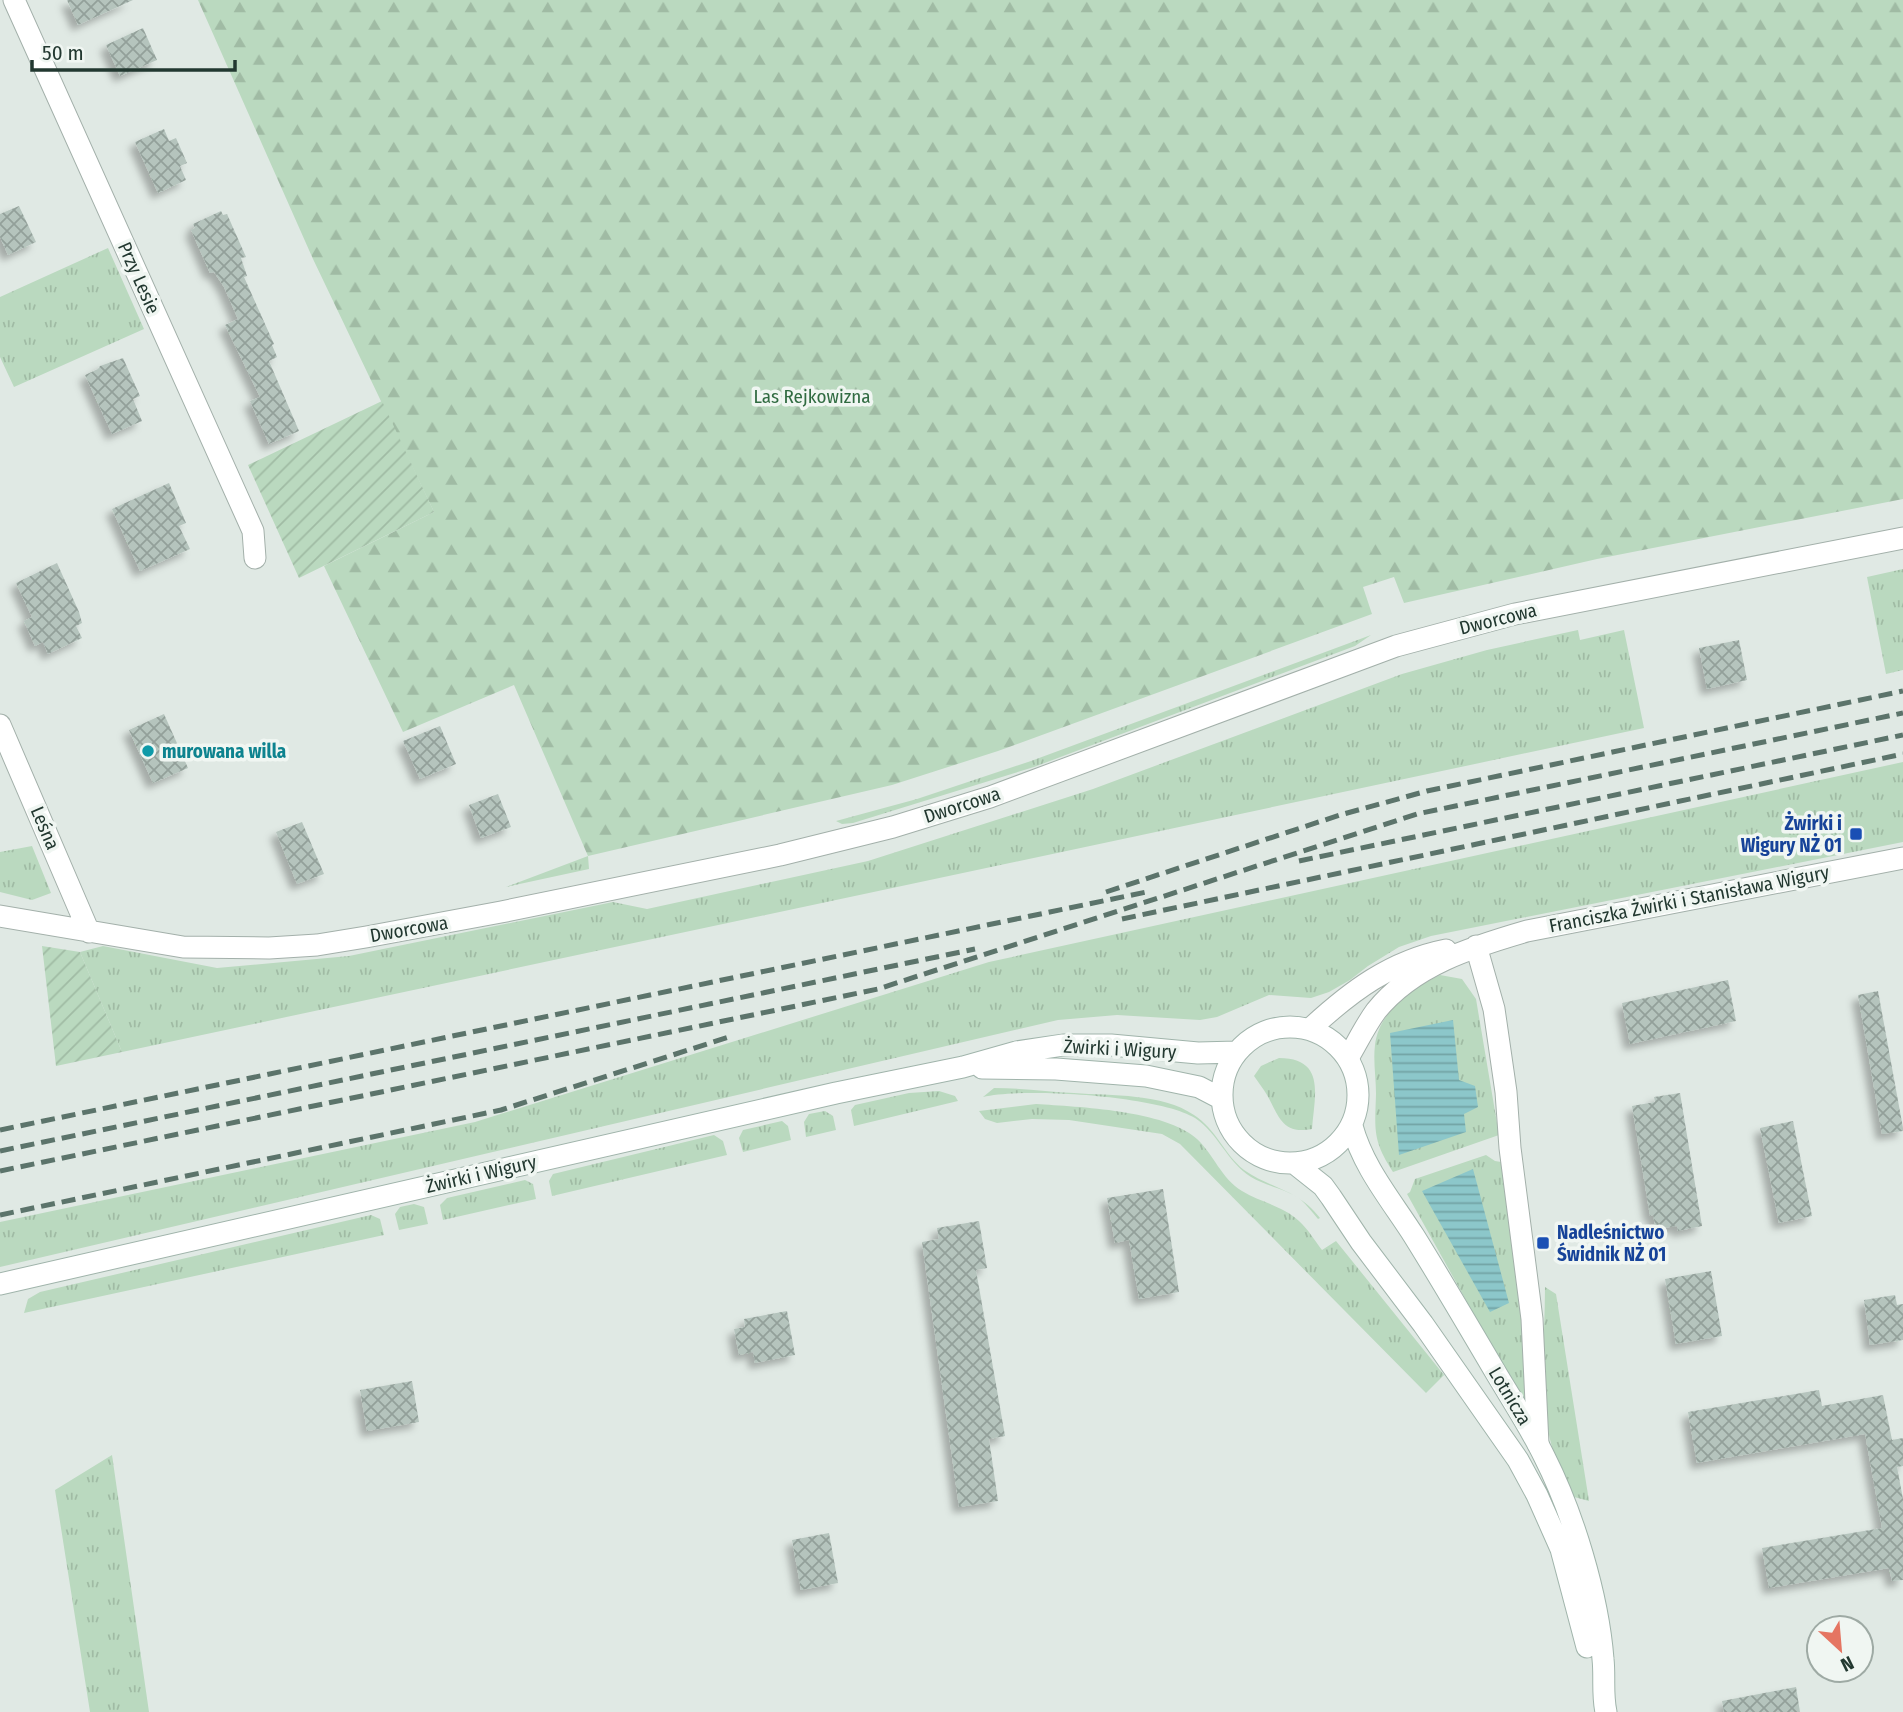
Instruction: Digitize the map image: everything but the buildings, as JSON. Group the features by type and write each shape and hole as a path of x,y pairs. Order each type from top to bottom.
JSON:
{"street":[{"path":"0,3 6,0"},
{"name":"Przy Lesie","path":"14,0 253,531 255,558"},
{"name":"Dworcowa","path":"0,916 183,947 269,948 317,945 501,912 780,855 893,827 990,797 1396,646 1515,614 1903,538"},
{"name":"Leśna","path":"0,725 89,932"},
{"name":"Franciszka Żwirki i Stanisława Wigury","path":"1476,946 1527,931 1903,858"},
{"path":"1310,1029 1359,988 1396,965 1435,952 1476,946"},
{"path":"1348,1058 1376,1012 1396,991 1432,966 1476,946"},
{"path":"1476,946 1494,1009 1508,1118 1532,1319 1538,1444"},
{"path":"1290,1027 1310,1029 1332,1040 1348,1058 1354,1071 1359,1091 1352,1126 1331,1150 1310,1160 1294,1163 1268,1160 1245,1146 1229,1125 1222,1099 1225,1074 1237,1052 1252,1038 1270,1030 1290,1027"},
{"name":"Żwirki i Wigury","path":"0,1284 918,1074 962,1067 1016,1052 1063,1045 1111,1045 1198,1053 1237,1052"},
{"name":"Żwirki i Wigury","path":"962,1067 1056,1069 1146,1076 1199,1087 1222,1099"},
{"name":"Lotnicza","path":"1352,1126 1366,1164 1426,1256 1538,1444 1557,1484 1579,1543 1590,1589 1603,1660 1604,1702"},
{"name":"Lotnicza","path":"1294,1163 1323,1186 1331,1196 1361,1242 1423,1324 1518,1460 1561,1549 1577,1602 1591,1664 1604,1702"}],"green space":[{"name":"Las Rejkowizna","path":"198,0 1903,0 1903,499 1597,559 1404,603 1394,577 1363,587 1372,614 998,751 892,785 588,856 514,685 403,732 324,566 434,512 313,259"},
{"path":"108,248 144,329 14,387 0,357 0,297"},
{"path":"382,401 434,512 299,578 248,465"},
{"path":"1903,569 1903,670 1886,674 1867,577"},
{"path":"1578,630 1580,640 1624,630 1644,728 122,1052 80,952 103,946 217,968 349,956 613,902 647,909 868,861 1093,789 1402,674 1487,650"},
{"path":"1371,635 1355,646 1034,767 853,823 842,824 836,821 917,799 1031,761"},
{"path":"1903,762 1903,842 1431,936 1399,947 1350,980 1311,998 1269,995 1217,1017 1200,1020 1117,1015 1058,1020 0,1267 0,1222 475,1122 989,962"},
{"path":"32,846 51,893 32,900 0,892 0,852"},
{"path":"588,856 589,869 506,887"},
{"path":"42,946 80,952 122,1052 56,1066"},
{"path":"1440,975 1462,979 1476,999 1499,1135 1393,1172 1381,1151 1376,1134 1375,1045 1383,1022 1398,1002"},
{"path":"1279,1058 1294,1060 1305,1065 1311,1072 1315,1093 1312,1129 1294,1129 1283,1122 1254,1076 1261,1066"},
{"path":"994,1088 1120,1095 1167,1103 1202,1121 1244,1170 1294,1195 1251,1177 1235,1164 1203,1124 1178,1110 1124,1099 1059,1093 983,1097"},
{"path":"939,1091 955,1096 958,1101 854,1126 851,1110 855,1105 909,1093"},
{"path":"1036,1104 1121,1112 1183,1129 1203,1145 1235,1186 1293,1216 1322,1250 1336,1241 1444,1375 1426,1393 1180,1144 1162,1134 1069,1120 1032,1119 997,1123 985,1119 979,1111"},
{"path":"825,1111 833,1116 836,1130 806,1137 804,1122 809,1114"},
{"path":"782,1121 788,1126 791,1140 743,1152 739,1138 743,1130"},
{"path":"714,1135 723,1141 727,1155 552,1196 549,1181 553,1174"},
{"path":"1486,1155 1501,1162 1518,1285 1528,1398 1522,1401 1407,1194 1415,1179"},
{"path":"525,1180 533,1184 536,1199 443,1220 440,1205 447,1198"},
{"path":"1301,1200 1312,1208 1320,1218 1318,1219"},
{"path":"414,1204 424,1207 428,1224 399,1230 395,1214 400,1207"},
{"path":"371,1215 380,1219 384,1235 24,1313 28,1299 40,1292"},
{"path":"1545,1287 1556,1294 1589,1501 1574,1497 1556,1460 1548,1428 1544,1388"},
{"path":"112,1455 149,1712 90,1712 55,1490"}],"water":[{"path":"1453,1020 1459,1080 1475,1086 1478,1107 1464,1114 1466,1132 1399,1155 1390,1033"},
{"path":"1473,1169 1509,1303 1490,1312 1422,1191"}],"railway":[{"path":"1106,892 1340,815 1427,791 1903,691"},
{"path":"0,1171 878,989 1417,814 1903,713"},
{"path":"1299,861 1903,735"},
{"path":"1122,919 1903,754"},
{"path":"0,1130 1151,891"},
{"path":"0,1151 975,949"},
{"path":"0,1215 501,1110 732,1036"}],"place":[{"name":"murowana willa","path":"148,751"},
{"name":"Żwirki i Wigury NŻ 01","path":"1856,834"},
{"name":"Nadleśnictwo Świdnik NŻ 01","path":"1543,1243"}]}
